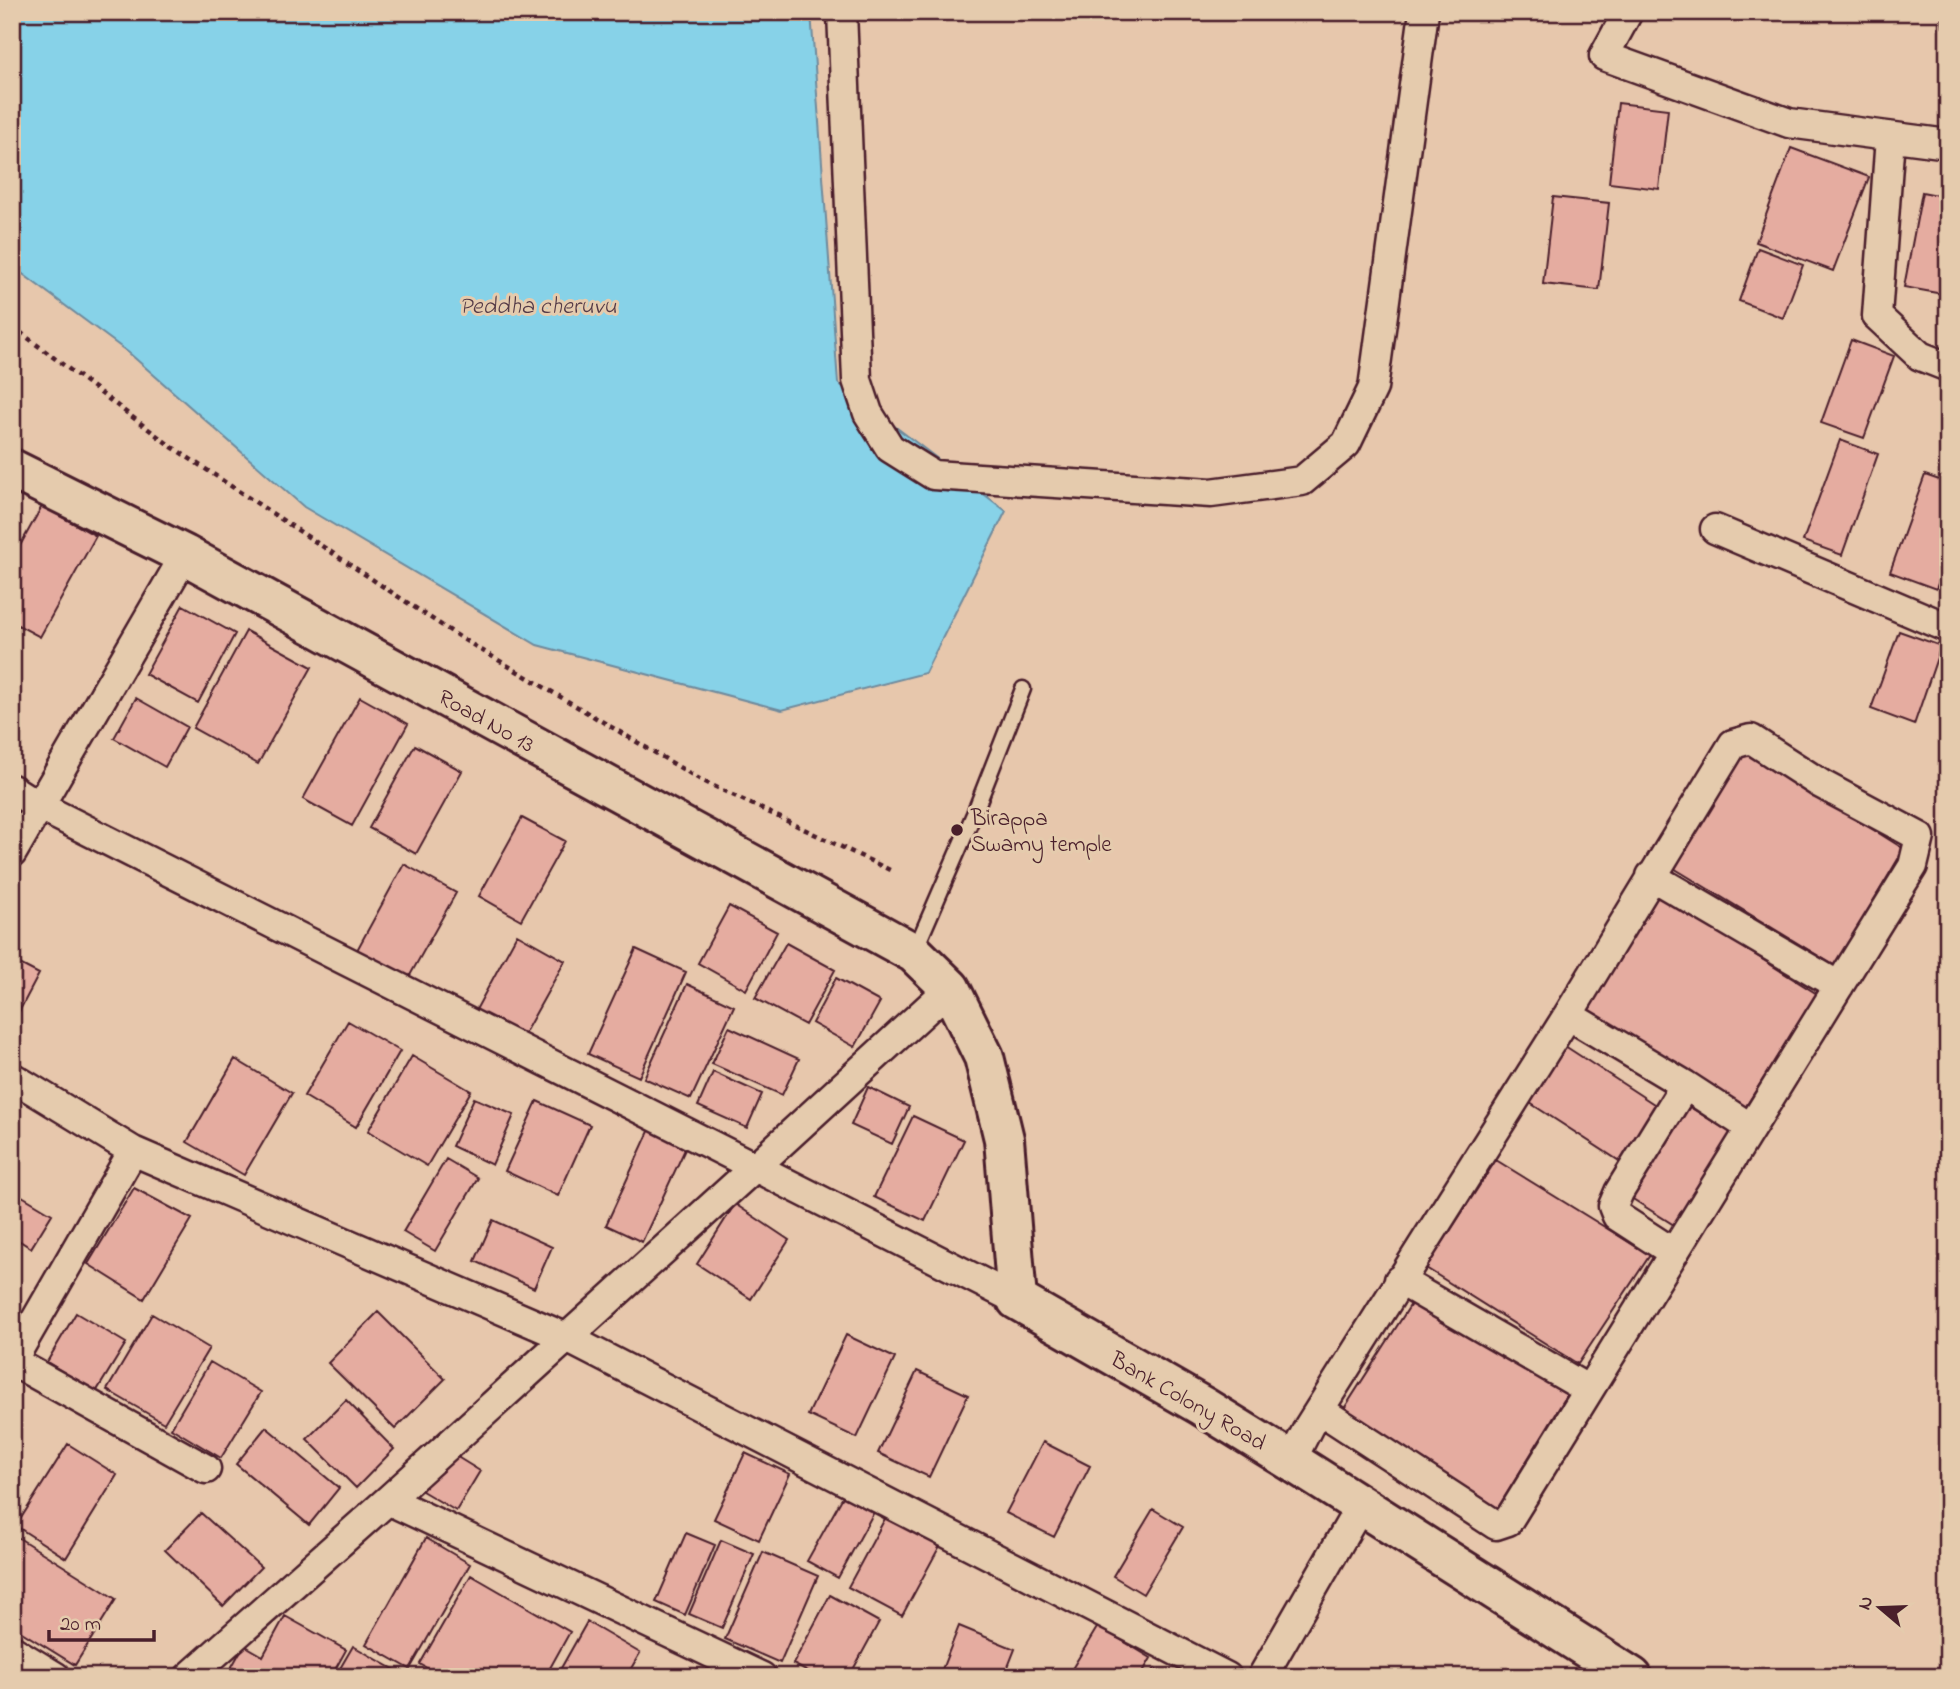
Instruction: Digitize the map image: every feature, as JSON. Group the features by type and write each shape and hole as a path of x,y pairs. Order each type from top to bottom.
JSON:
{"street":[{"path":"842,12 857,380 868,413 890,448 933,475 1211,494 1302,481 1346,444 1373,388 1424,12"},
{"path":"1628,12 1604,56 1788,122 1948,144"},
{"path":"1890,137 1877,316 1920,356 1948,367"},
{"name":"Road No 13","path":"12,469 185,555 914,953 950,988"},
{"path":"1715,529 1948,628"},
{"path":"12,853 185,555"},
{"path":"1291,1461 1309,1426 1399,1280 1568,1015 1733,744 1751,739 1821,784 1920,837 1913,866 1508,1521 1496,1525 1320,1410"},
{"path":"12,789 39,806 1017,1300"},
{"path":"1651,876 1839,986"},
{"path":"189,1677 388,1500 950,988 984,1057 1004,1139 1017,1300"},
{"path":"1568,1015 1751,1128"},
{"path":"12,1077 133,1152 565,1337 1227,1677"},
{"path":"1674,1254 1617,1216 1613,1206 1685,1085"},
{"path":"133,1152 12,1361 206,1469"},
{"path":"1399,1280 1589,1390"},
{"name":"Bank Colony Road","path":"1017,1300 1202,1406 1632,1677"},
{"path":"388,1500 762,1677"},
{"path":"1262,1677 1361,1505"},
{"path":"12,1650 56,1677"}],"lane":[{"path":"914,953 974,814 1023,689"}],"path":[{"path":"12,326 172,447 461,638 701,780 894,872"}],"water":[{"name":"Peddha cheruvu","path":"12,12 811,12 838,383 1006,511 925,673 782,710 537,645 304,507 129,353 12,266"}],"building":[{"path":"1795,12 1825,12 1824,17"},
{"path":"1942,12 1948,12 1948,27 1943,27"},
{"path":"1618,103 1668,109 1659,189 1609,183"},
{"path":"1791,148 1869,177 1833,271 1756,242"},
{"path":"1922,192 1948,197 1948,295 1904,287"},
{"path":"1553,197 1609,203 1599,290 1543,284"},
{"path":"1758,248 1803,265 1783,318 1739,301"},
{"path":"1851,340 1894,356 1864,438 1821,423"},
{"path":"1840,440 1878,454 1842,555 1803,541"},
{"path":"1925,475 1948,483 1948,556 1936,589 1890,572"},
{"path":"42,506 96,536 40,637 12,622 12,560"},
{"path":"183,605 235,634 198,703 145,674"},
{"path":"246,631 312,667 258,764 193,728"},
{"path":"1899,631 1941,646 1914,725 1871,709"},
{"path":"360,697 408,724 352,826 303,799"},
{"path":"136,698 187,727 165,767 114,738"},
{"path":"415,745 462,771 416,854 369,828"},
{"path":"1745,749 1904,849 1835,966 1672,867"},
{"path":"522,818 565,841 521,920 479,896"},
{"path":"404,864 456,893 408,979 357,950"},
{"path":"1659,894 1817,994 1743,1111 1585,1010"},
{"path":"729,906 777,932 746,990 698,963"},
{"path":"517,934 565,961 518,1045 471,1019"},
{"path":"786,943 835,970 805,1025 755,998"},
{"path":"636,949 686,972 639,1077 588,1054"},
{"path":"12,960 39,974 12,1025"},
{"path":"836,978 880,1002 855,1047 812,1023"},
{"path":"687,984 734,1006 691,1099 644,1078"},
{"path":"348,1021 400,1051 356,1127 304,1096"},
{"path":"729,1027 799,1059 782,1095 712,1064"},
{"path":"1565,1046 1657,1106 1621,1162 1530,1103"},
{"path":"412,1056 471,1091 427,1166 368,1131"},
{"path":"235,1059 292,1093 244,1175 187,1142"},
{"path":"713,1072 762,1094 747,1128 698,1106"},
{"path":"868,1087 909,1107 892,1144 851,1125"},
{"path":"474,1098 514,1115 492,1165 452,1146"},
{"path":"537,1101 590,1125 558,1196 505,1171"},
{"path":"1685,1104 1739,1138 1682,1230 1628,1196"},
{"path":"913,1116 964,1140 925,1221 874,1197"},
{"path":"650,1129 687,1145 642,1242 606,1225"},
{"path":"446,1159 478,1178 435,1251 403,1232"},
{"path":"1496,1160 1650,1255 1578,1364 1426,1268"},
{"path":"134,1188 192,1219 144,1299 88,1264"},
{"path":"12,1190 52,1214 31,1248 12,1236"},
{"path":"735,1204 789,1240 751,1299 697,1264"},
{"path":"493,1220 552,1247 534,1288 475,1261"},
{"path":"1415,1298 1567,1395 1498,1508 1340,1415"},
{"path":"378,1312 445,1379 395,1429 328,1363"},
{"path":"76,1313 126,1343 96,1392 47,1362"},
{"path":"152,1314 209,1348 164,1423 107,1390"},
{"path":"846,1335 895,1358 857,1438 808,1415"},
{"path":"210,1362 261,1392 221,1458 171,1428"},
{"path":"917,1371 968,1395 929,1477 878,1453"},
{"path":"346,1400 394,1449 356,1488 307,1439"},
{"path":"266,1427 339,1488 309,1525 236,1464"},
{"path":"1043,1442 1090,1466 1054,1537 1006,1513"},
{"path":"68,1444 117,1475 66,1558 16,1526"},
{"path":"446,1450 480,1471 456,1511 422,1491"},
{"path":"745,1453 790,1474 759,1540 714,1519"},
{"path":"12,1480 20,1483 12,1499"},
{"path":"850,1484 880,1501 838,1578 807,1561"},
{"path":"1153,1509 1183,1527 1143,1594 1113,1576"},
{"path":"201,1513 261,1567 223,1606 165,1550"},
{"path":"888,1513 942,1542 902,1616 848,1587"},
{"path":"686,1533 715,1545 685,1615 656,1602"},
{"path":"14,1535 116,1599 75,1665 12,1626"},
{"path":"426,1538 470,1564 410,1669 366,1644"},
{"path":"721,1540 754,1554 722,1628 689,1614"},
{"path":"763,1552 818,1576 780,1663 725,1639"},
{"path":"471,1575 570,1632 545,1677 442,1677 420,1664"},
{"path":"830,1595 879,1622 849,1677 817,1677 793,1664"},
{"path":"285,1616 346,1650 331,1677 226,1677 244,1645 263,1656"},
{"path":"587,1622 640,1653 626,1677 556,1677"},
{"path":"959,1626 1015,1649 1004,1677 939,1677"},
{"path":"1098,1626 1151,1658 1140,1677 1067,1677"},
{"path":"353,1646 404,1675 403,1677 335,1677"},
{"path":"1155,1668 1169,1677 1149,1677"}],"place":[{"name":"Birappa Swamy temple","path":"957,830"}]}
